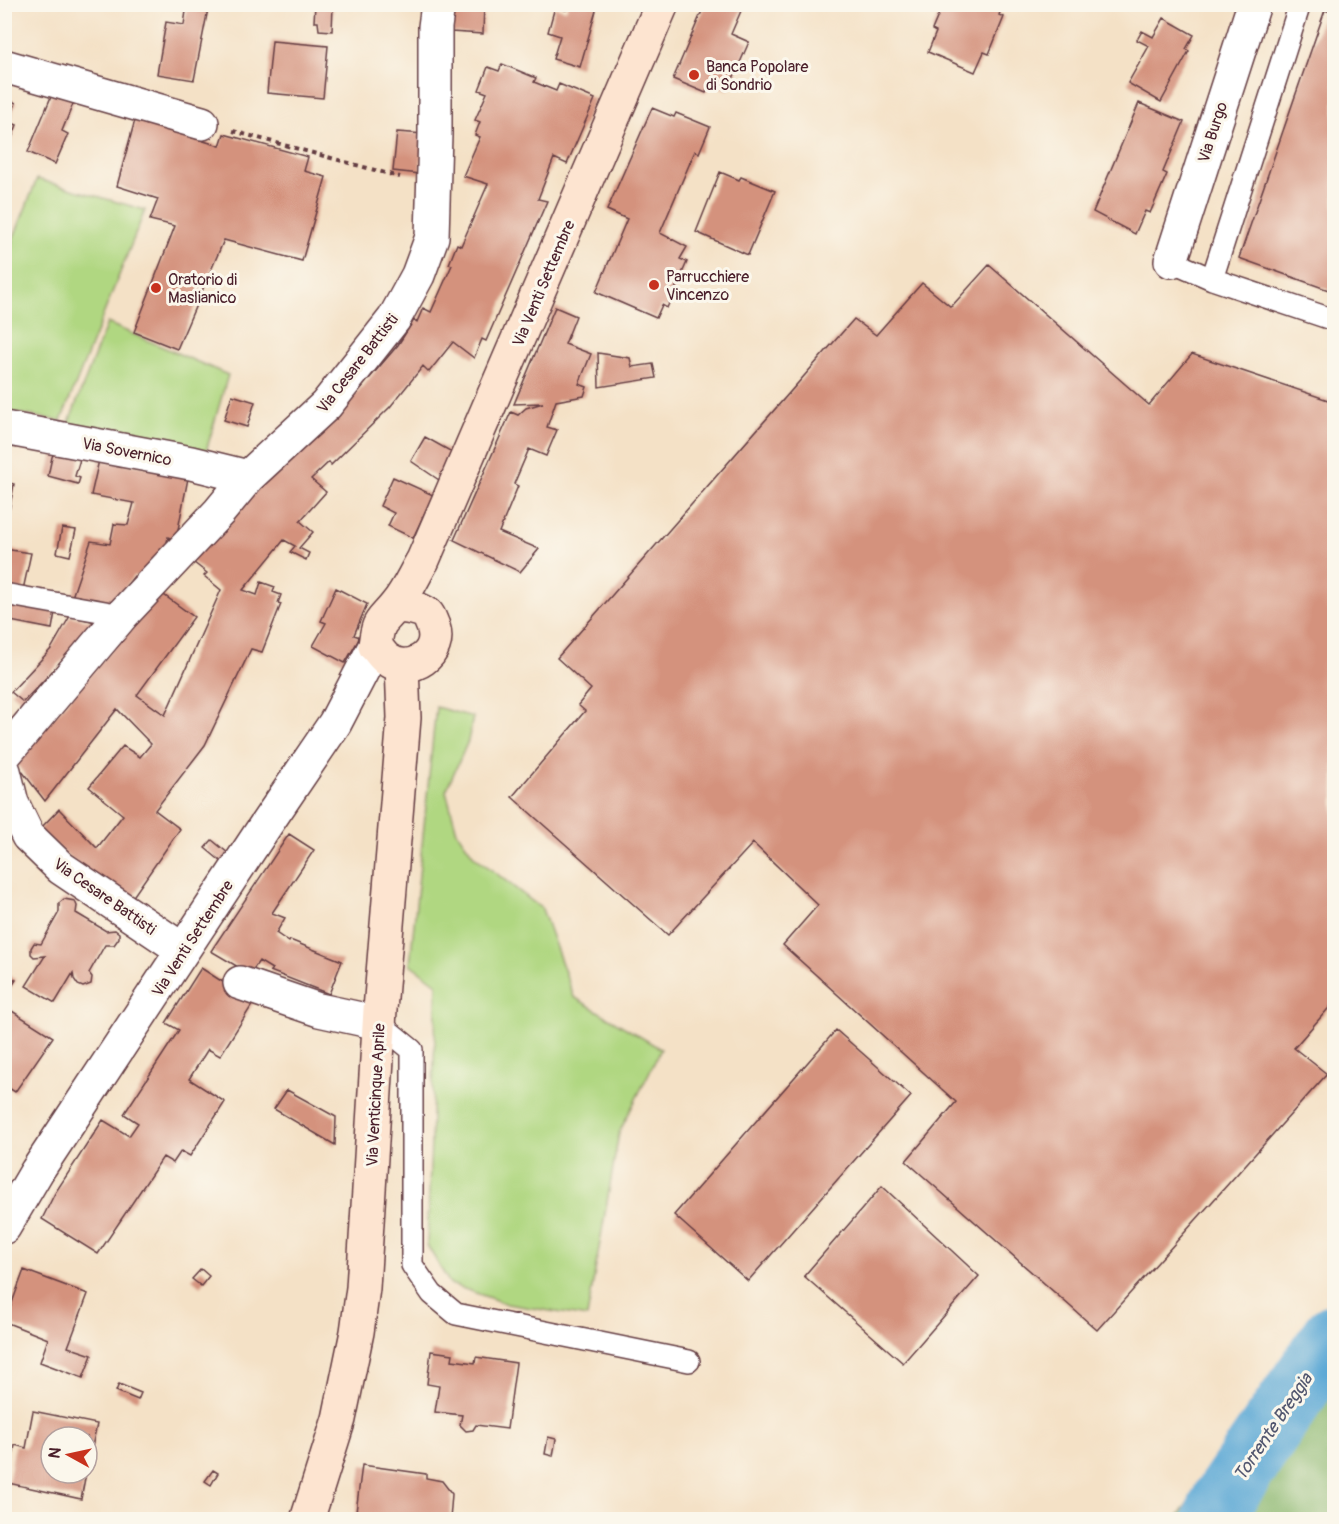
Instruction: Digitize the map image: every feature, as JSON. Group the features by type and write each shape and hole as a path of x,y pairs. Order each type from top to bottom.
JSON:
{"street":[{"name":"Via Cesare Battisti","path":"4,755 122,615 219,513 248,477 326,405 394,319 418,275 432,237 435,27 438,4"},
{"name":"Via Venti Settembre","path":"411,610 423,560 662,4"},
{"name":"Via Burgo","path":"1171,261 1254,4"},
{"path":"4,66 202,123"},
{"name":"Via Sovernico","path":"4,428 248,477"},
{"path":"411,610 435,633 434,644 431,653 424,660 402,665 388,660 375,646 377,630 382,620 411,610"},
{"name":"Via Venti Settembre","path":"4,1227 37,1171 335,723 375,646"},
{"name":"Via Venticinque Aprile","path":"307,1520 339,1419 357,1332 363,1288 379,1023 404,718 402,665"},
{"name":"Via Cesare Battisti","path":"4,771 8,805 28,836 61,868 183,950"},
{"path":"240,983 319,1010 379,1023"}],"lane":[{"path":"1212,279 1300,4"},
{"path":"1171,261 1212,279 1335,320"},
{"path":"4,594 122,615"},
{"path":"379,1023 411,1050 412,1265 432,1294 456,1314 689,1361"}],"path":[{"path":"202,123 412,181 433,184"}],"green space":[{"path":"37,179 145,210 61,421 5,411 5,260"},
{"path":"107,323 228,375 205,455 68,425"},
{"path":"436,707 473,717 468,741 446,791 457,832 474,856 542,909 574,997 661,1049 619,1133 587,1317 507,1304 450,1284 427,1245 437,984 410,964"},
{"path":"1334,1300 1334,1519 1176,1519"}],"building":[{"path":"187,4 209,4 194,80 157,74 166,22 184,25"},
{"path":"453,4 484,4 483,34 451,32"},
{"path":"568,4 590,4 597,7 580,67 553,59 560,36 548,32 555,7 566,10"},
{"path":"705,4 744,4 731,34 749,42 728,90 710,83 706,93 673,79"},
{"path":"943,4 1003,4 999,15 1004,17 989,54 984,52 975,72 928,52 936,32 932,30"},
{"path":"315,5 333,6 332,31 319,30 318,22 314,22"},
{"path":"1325,10 1334,13 1334,292 1239,258"},
{"path":"1164,18 1194,35 1186,49 1189,51 1161,102 1128,83 1149,46 1137,40 1142,31 1153,37"},
{"path":"272,41 328,46 323,98 267,93"},
{"path":"502,64 536,78 534,82 556,91 559,84 595,99 567,164 554,158 538,199 547,201 486,341 482,339 474,358 453,342 429,372 423,366 390,407 331,465 329,462 311,479 326,492 300,521 313,532 299,548 309,553 306,560 290,552 295,546 284,540 243,590 257,595 261,582 275,587 273,592 281,595 278,603 281,604 262,652 251,649 205,745 155,810 180,829 130,901 84,870 39,830 59,809 97,848 123,815 89,787 123,746 140,757 151,744 117,709 45,801 15,762 161,593 194,617 137,695 165,715 221,590 204,576 207,573 189,559 244,497 309,442 362,387 398,345 414,320 417,322 423,308 431,312 452,265 449,264 457,244 461,246 488,184 463,176 480,137 475,135 480,122 475,120 487,93 479,90 488,67 499,71"},
{"path":"53,92 75,99 62,131 68,134 55,164 28,152"},
{"path":"4,98 16,103 9,122 17,125 9,145 4,143"},
{"path":"1139,103 1184,122 1163,172 1167,174 1150,213 1145,211 1135,234 1093,212"},
{"path":"652,108 674,117 676,113 710,127 699,153 695,151 660,233 687,247 680,259 687,262 667,308 662,305 656,318 596,292 627,219 607,210"},
{"path":"135,120 220,146 224,134 308,157 304,171 326,177 302,261 224,240 177,349 134,332 175,226 150,220 158,199 117,186"},
{"path":"397,132 424,134 420,174 393,171"},
{"path":"720,172 739,180 741,177 775,191 748,255 696,232"},
{"path":"989,265 1149,405 1192,354 1334,402 1334,1002 1294,1048 1327,1074 1097,1330 906,1161 956,1102 783,945 818,905 753,843 668,935 512,797 585,711 578,705 591,689 557,658 854,319 876,335 922,283 951,307"},
{"path":"555,307 576,316 565,344 591,354 579,384 587,387 584,396 556,401 547,427 557,430 546,456 529,449 514,484 518,486 499,532 539,549 520,572 454,540 511,412 518,415 526,408 543,403 514,404"},
{"path":"598,353 630,358 632,367 653,364 656,378 599,387"},
{"path":"232,395 255,402 247,427 224,420"},
{"path":"425,437 452,452 439,480 411,461"},
{"path":"56,449 81,456 75,476 80,478 78,484 48,476"},
{"path":"99,460 189,473 176,540 168,537 165,552 146,576 134,576 110,608 71,600 91,541 110,544 114,524 128,525 134,503 91,495"},
{"path":"393,477 433,495 413,538 388,526 394,513 380,506"},
{"path":"5,482 14,484 6,528 5,528"},
{"path":"62,528 76,530 70,556 57,553"},
{"path":"4,549 31,553 23,590 4,587"},
{"path":"336,588 367,604 354,635 360,637 345,663 313,646 326,623 321,621"},
{"path":"6,603 55,612 52,629 5,620"},
{"path":"70,616 92,621 93,626 23,702 11,692 51,649"},
{"path":"4,822 10,823 6,851 4,851"},
{"path":"289,834 314,850 272,913 285,918 276,933 289,942 290,940 342,961 329,994 270,971 272,969 259,961 250,974 211,951"},
{"path":"212,840 229,854 223,863 205,848"},
{"path":"64,899 75,901 76,913 106,931 115,930 119,933 119,938 114,945 105,945 89,973 92,977 91,984 83,987 78,985 73,973 55,1003 26,986 45,956 34,957 31,954 31,948 34,943 41,944 59,912 59,903"},
{"path":"201,968 254,1002 220,1056 208,1049 189,1079 225,1102 190,1156 181,1151 173,1163 163,1157 98,1254 42,1219 55,1193 103,1120 129,1136 138,1123 124,1114 179,1030 166,1023"},
{"path":"4,973 16,980 4,998"},
{"path":"4,1006 53,1037 15,1092 4,1085"},
{"path":"836,1030 911,1096 748,1281 674,1215"},
{"path":"287,1090 336,1117 335,1145 274,1109"},
{"path":"882,1186 979,1276 903,1363 804,1276"},
{"path":"201,1269 209,1276 201,1286 192,1279"},
{"path":"24,1270 88,1294 68,1347 92,1355 83,1378 40,1362 48,1339 5,1322"},
{"path":"431,1351 453,1354 452,1360 475,1363 476,1357 516,1363 507,1429 476,1425 473,1430 466,1431 460,1425 462,1415 435,1412 439,1386 427,1384"},
{"path":"119,1384 141,1393 138,1400 116,1391"},
{"path":"33,1411 97,1424 39,1425 39,1485 84,1485 81,1499 8,1483 15,1445 26,1448"},
{"path":"548,1437 556,1439 553,1456 545,1454"},
{"path":"362,1465 426,1474 426,1478 442,1481 452,1494 450,1520 355,1520"},
{"path":"213,1470 218,1473 211,1485 205,1481"}],"waterway":[{"name":"Torrente Breggia","path":"1214,1520 1226,1495 1334,1336"}],"place":[{"name":"Banca Popolare di Sondrio","path":"694,75"},
{"name":"Parrucchiere Vincenzo","path":"654,285"},
{"name":"Oratorio di Maslianico","path":"156,288"}]}
